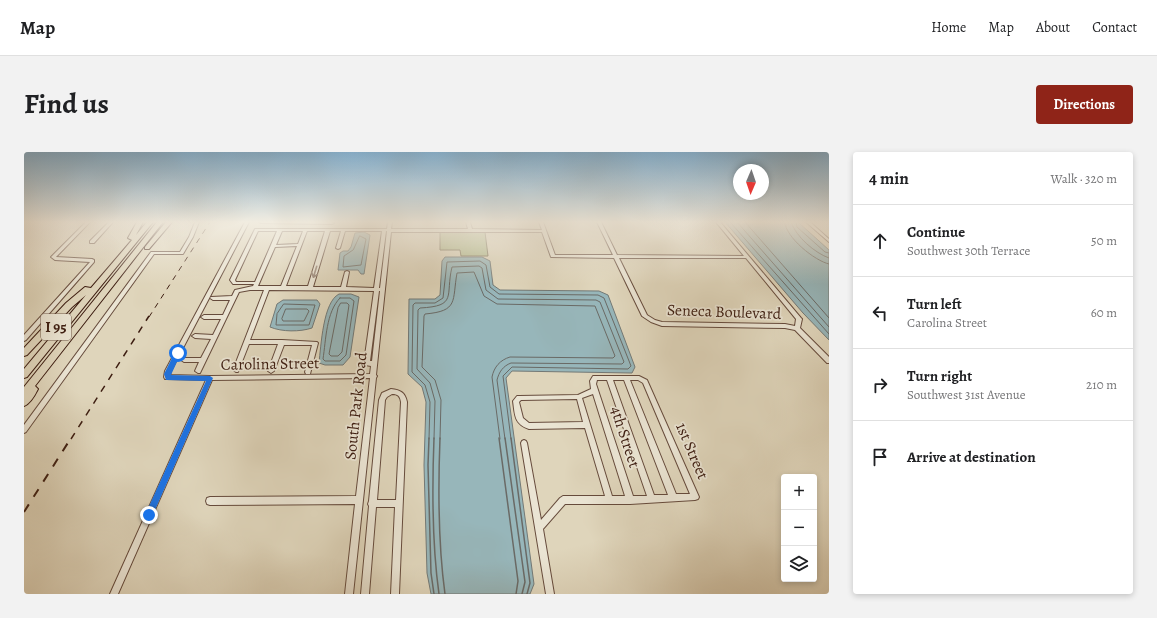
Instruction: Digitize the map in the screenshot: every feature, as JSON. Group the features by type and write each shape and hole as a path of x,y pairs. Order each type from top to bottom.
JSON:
{"highway":[{"name":"I 95","path":"24,366 127,243"},
{"path":"24,375 135,243"},
{"path":"24,385 136,243"},
{"name":"I 95","path":"24,394 144,243"},
{"path":"100,298 118,281 151,243"},
{"path":"24,353 69,304 88,289"},
{"path":"24,402 48,364"}],"street":[{"path":"24,339 92,262 92,260 55,259 53,257 67,243"},
{"path":"24,430 153,253 181,253 187,243"},
{"path":"233,298 210,298 238,243"},
{"path":"251,243 232,280 235,283 266,289 310,288 383,290"},
{"path":"198,371 237,291 255,286 275,243"},
{"path":"310,288 325,243"},
{"path":"338,248 339,243"},
{"path":"375,364 367,364 376,289 385,243"},
{"name":"South Park Road","path":"349,594 374,376 386,243"},
{"path":"548,243 553,256 747,257"},
{"path":"610,243 617,257"},
{"path":"735,243 799,319 797,328"},
{"path":"274,246 300,245 284,288"},
{"name":"Seneca Boulevard","path":"617,257 645,316 653,321 662,324 785,326 797,328 829,361"},
{"path":"343,289 347,272"},
{"path":"236,370 266,289"},
{"name":"Carolina Street","path":"210,298 168,371 167,377 210,378 374,376"},
{"path":"204,317 224,317"},
{"path":"195,336 214,337"},
{"path":"246,342 315,343 308,372"},
{"path":"271,372 282,342"},
{"path":"184,360 203,360"},
{"path":"114,594 210,378"},
{"name":"1st Street","path":"539,528 563,500 630,500 695,497 645,382 638,378 595,378 592,381 594,387 579,397 519,398 516,401 520,421 523,425 588,425"},
{"path":"609,378 652,499"},
{"path":"626,378 673,497"},
{"name":"4th Street","path":"594,387 630,500"},
{"path":"365,594 382,400 384,395 391,391 399,392 404,396 395,594"},
{"path":"579,397 608,499"},
{"path":"524,443 550,594"},
{"path":"210,501 360,500"},
{"path":"372,504 399,503"}],"green space":[{"path":"440,243 486,243 488,256 461,256 460,250 440,250"}],"water":[{"path":"352,243 369,243 364,274 361,274 358,270 338,270 340,253 343,251 348,251"},
{"path":"743,243 821,243 829,250 829,340 803,313"},
{"path":"445,257 482,257 490,261 493,285 500,290 599,291 608,295 635,367 632,373 512,371 506,378 534,584 530,594 431,594 427,573 424,465 426,402 422,387 408,374 409,299 435,299 440,295 442,261"},
{"path":"339,294 351,294 359,297 350,357 343,365 325,365 319,363 324,325 329,306"},
{"path":"283,300 317,300 320,304 312,328 291,331 270,327 277,304"}],"railway":[{"path":"149,317 197,243"},
{"path":"71,439 149,316"},
{"path":"24,512 71,438"}],"route":[{"path":"149,515 210,378 168,378 167,374 178,353"}]}
